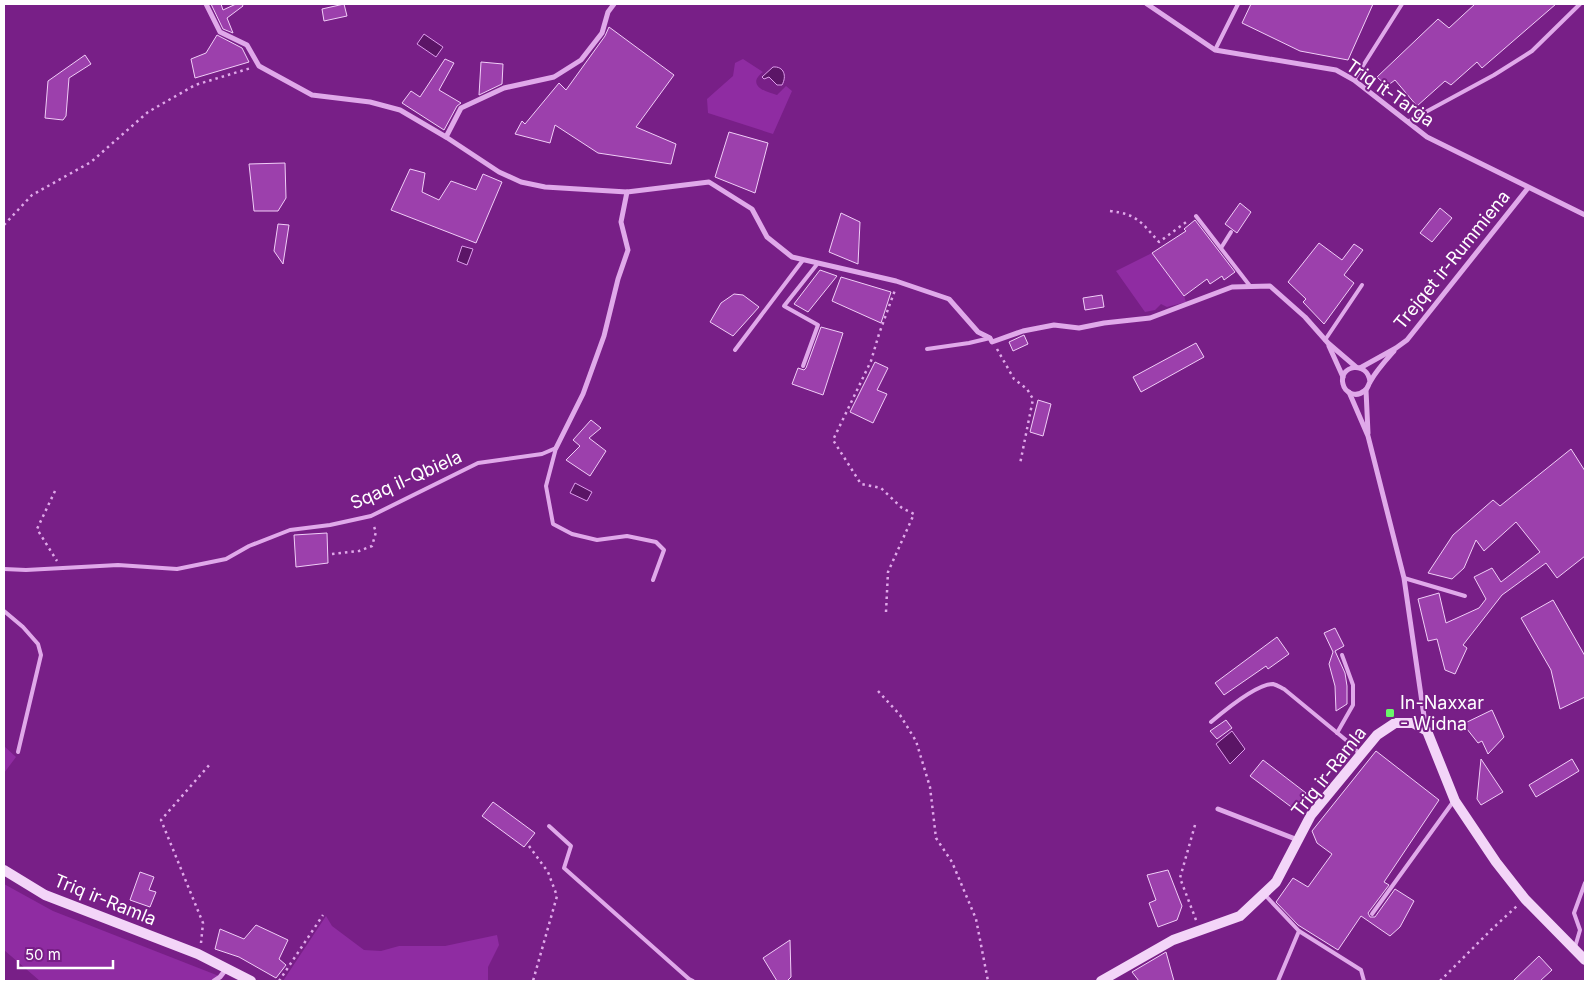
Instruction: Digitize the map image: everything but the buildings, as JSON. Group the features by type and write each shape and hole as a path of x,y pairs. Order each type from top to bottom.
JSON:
{"main road":[{"name":"Triq ir-Ramla","path":"1101,981 1173,940 1240,916 1276,882 1311,815 1377,735 1395,723 1413,723 1426,730"},
{"path":"1426,730 1455,801 1496,862 1525,899 1585,960"},
{"name":"Triq ir-Ramla","path":"4,870 45,894 198,954 251,981"}],"street":[{"path":"206,4 220,32 247,45 260,66 312,95 370,102 400,110 500,172 521,182 545,187 627,192 710,182 752,209 767,237 792,257 896,280 949,299 978,332 991,340 1054,325 1079,328 1150,318 1232,287 1270,286 1305,317 1326,341 1367,373 1370,382 1366,390 1368,436"},
{"path":"446,137 461,108 466,105 504,88 554,77 582,60 602,33 608,12 614,4"},
{"name":"Triq it-Tarġa","path":"1147,4 1215,50 1336,70 1354,80 1427,136 1585,216"},
{"name":"Trejqet ir-Rummiena","path":"1358,367 1396,348 1407,340 1528,188"},
{"path":"556,448 583,394 604,336 618,280 628,250 620,222 627,192"},
{"path":"1326,341 1343,377 1343,385 1368,436 1404,578 1426,730"},
{"name":"Trejqet ir-Rummiena","path":"1370,382 1396,348"},
{"path":"1343,377 1348,370 1358,367"},
{"path":"1348,392 1357,394 1366,390"},
{"path":"1218,810 1298,840"},
{"path":"214,981 227,968"}],"lane":[{"path":"1215,50 1238,4"},
{"path":"1354,80 1402,4"},
{"path":"1409,121 1494,75 1532,50 1580,4"},
{"path":"1196,216 1250,286"},
{"path":"1221,248 1231,232"},
{"path":"735,350 803,260"},
{"path":"802,366 818,325 784,306 818,263"},
{"path":"1326,341 1362,285"},
{"path":"927,349 991,340"},
{"path":"556,448 546,486 553,524 572,534 597,540 627,536 656,542 664,550 653,580"},
{"name":"Sqaq il-Qbiela","path":"4,569 26,570 118,565 177,570 226,559 249,546 290,530 351,521 371,516 478,463 542,454 556,448"},
{"path":"1404,578 1465,596"},
{"path":"4,611 23,627 38,644 41,655 18,752"},
{"path":"1337,733 1353,705 1353,685 1342,655"},
{"path":"1211,722 1233,703 1265,685 1275,684 1284,689 1352,745 1360,755"},
{"path":"1372,914 1455,801"},
{"path":"549,826 571,846 564,868 693,981"},
{"path":"1574,949 1580,930 1574,913 1585,883"},
{"path":"1264,894 1299,930 1361,970 1364,981"},
{"path":"1278,981 1299,930"}],"path":[{"path":"4,226 32,195 91,162 148,112 195,85 260,66"},
{"path":"1110,211 1128,213 1142,223 1160,242 1189,220"},
{"path":"886,612 888,572 914,514 902,508 881,488 861,484 833,440 872,361 879,334 895,293 896,280"},
{"path":"991,340 1014,379 1027,389 1033,399 1020,464"},
{"path":"55,491 36,529 62,568"},
{"path":"332,554 359,551 372,546 376,532 371,516"},
{"path":"878,692 900,715 916,741 930,787 936,838 952,862 976,919 988,981"},
{"path":"198,954 203,923 161,820 211,763"},
{"path":"1194,825 1180,878 1200,931"},
{"path":"529,846 548,872 557,896 533,981"},
{"path":"1440,981 1525,899"},
{"path":"280,981 323,915"}],"shaded area":[{"path":"424,34 443,47 436,57 417,44"},
{"path":"743,59 763,72 756,81 763,90 777,95 786,86 792,91 773,134 708,113 707,99 733,76 735,63"},
{"path":"773,67 780,68 784,72 782,85 777,85 769,77 764,79 762,77"},
{"path":"462,246 473,249 467,265 457,261"},
{"path":"1152,253 1184,296 1186,302 1167,307 1161,304 1155,310 1145,312 1116,271"},
{"path":"575,483 592,492 587,501 570,493"},
{"path":"1232,731 1245,749 1230,764 1216,744"},
{"path":"4,746 16,757 4,773"},
{"path":"4,884 53,911 219,976 210,981 40,981 4,950"},
{"path":"326,916 332,926 364,950 381,951 399,946 445,946 497,935 499,945 488,967 488,981 283,981"}],"place":[{"name":"In-Naxxar - Widna","path":"1390,713"}]}
